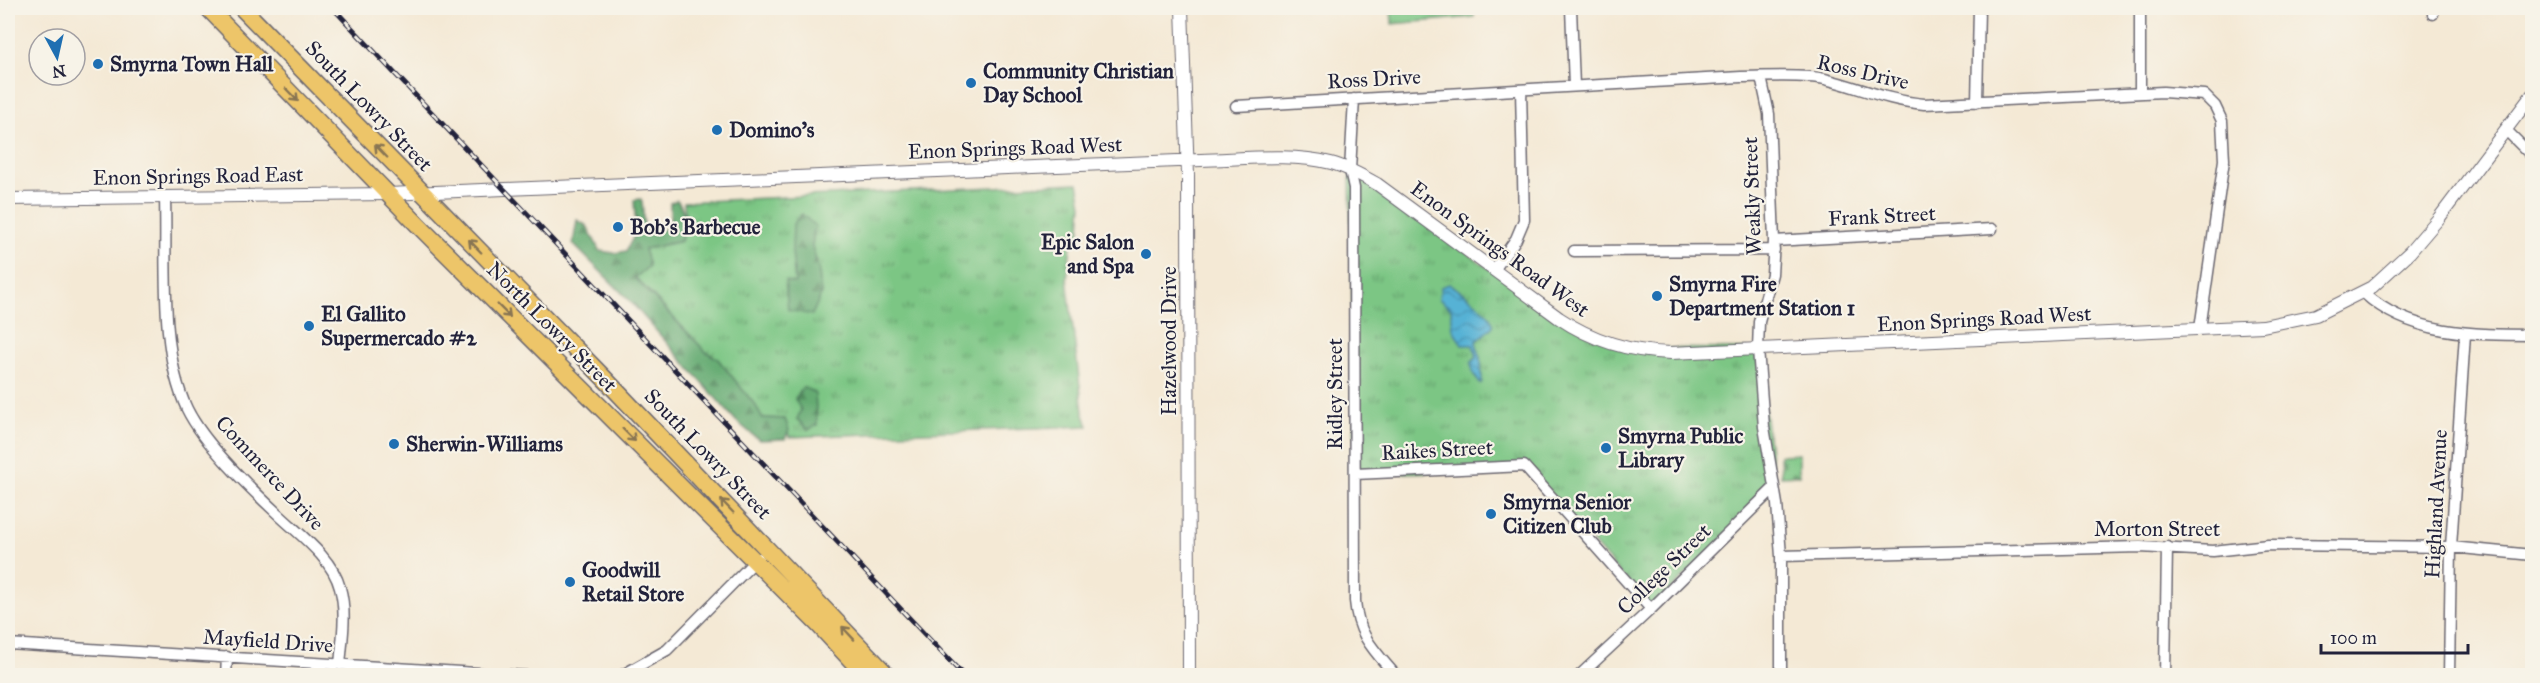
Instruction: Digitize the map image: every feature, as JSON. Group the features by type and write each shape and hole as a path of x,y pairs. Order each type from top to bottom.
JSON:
{"main road":[{"name":"North Lowry Street","path":"208,8 388,194 866,675"},
{"name":"South Lowry Street","path":"242,8 768,548 888,675"},
{"path":"233,35 255,21"}],"street":[{"name":"Hazelwood Drive","path":"1182,8 1188,160 1189,675"},
{"path":"1571,8 1574,86"},
{"path":"1977,102 1979,8"},
{"path":"2140,8 2140,93"},
{"name":"Ross Drive","path":"1236,105 1761,77 1822,78 1904,102 1945,105 2140,93 2186,92 2204,95 2215,106 2222,121 2223,160 2200,329"},
{"name":"Weakly Street","path":"1758,349 1760,322 1772,274 1774,245 1769,114 1761,77"},
{"path":"1494,270 1516,239 1524,220 1521,90"},
{"name":"Enon Springs Road West","path":"388,194 1188,160 1310,159 1332,163 1377,184 1569,325 1610,344 1656,353 2263,327 2316,315 2364,293 2410,252 2532,95"},
{"name":"Ridley Street","path":"1354,99 1350,170 1354,188 1356,620 1364,638 1396,675"},
{"path":"2506,130 2532,156"},
{"name":"Enon Springs Road East","path":"8,199 388,194"},
{"name":"Commerce Drive","path":"165,198 170,357 178,388 189,411 213,447 307,541 340,586 342,605 340,665"},
{"name":"Frank Street","path":"1574,251 1774,245 1992,229"},
{"path":"2364,293 2379,307 2407,320 2465,334 2532,335"},
{"name":"Highland Avenue","path":"2449,675 2451,547 2465,334"},
{"path":"1758,349 1764,427 1778,504 1781,556 1781,675"},
{"name":"Raikes Street","path":"1355,474 1521,464 1530,470 1571,520 1651,609"},
{"name":"College Street","path":"1579,675 1651,609 1774,488"},
{"name":"Morton Street","path":"1781,556 2167,547 2213,551 2268,545 2451,547 2532,555"},
{"path":"2165,675 2167,547"},
{"path":"621,675 667,650 768,548"},
{"name":"Mayfield Drive","path":"8,644 526,675"},
{"path":"226,675 227,657"}],"green space":[{"path":"1391,8 1474,8 1474,17 1392,24"},
{"path":"1350,170 1559,318 1622,348 1758,349 1774,488 1651,609 1530,470 1355,474"},
{"path":"1078,183 1082,205 1079,240 1071,245 1067,278 1083,412 1088,426 789,437 785,419 762,418 717,358 706,352 635,277 648,266 643,249 681,241 685,215 684,202"},
{"path":"641,199 646,232 667,229 670,223 670,203 677,200 684,214 684,225 681,241 644,249 649,266 635,278 706,352 717,358 756,406 762,418 785,419 789,430 785,439 759,440 736,421 629,300 573,244 577,220 587,226 600,251 614,253 626,251 636,232 634,200"},
{"path":"802,214 815,226 812,246 819,271 821,295 812,315 788,310 785,281 795,283 792,251 793,224"},
{"path":"803,387 815,393 817,425 808,430 797,419 801,410 795,399"},
{"path":"1799,454 1799,475 1781,476 1780,455"}],"water":[{"path":"1449,284 1476,303 1492,321 1493,326 1476,342 1481,362 1482,382 1480,384 1473,373 1471,363 1476,357 1473,345 1462,345 1453,329 1451,309 1439,299 1441,287"}],"railway":[{"path":"333,8 964,676"}],"place":[{"name":"Smyrna Town Hall","path":"98,64"},
{"name":"Community Christian Day School","path":"971,83"},
{"name":"Domino's","path":"717,130"},
{"name":"Bob's Barbecue","path":"618,227"},
{"name":"Epic Salon and Spa","path":"1146,254"},
{"name":"Smyrna Fire Department Station 1","path":"1657,296"},
{"name":"El Gallito Supermercado #2","path":"309,326"},
{"name":"Sherwin-Williams","path":"394,444"},
{"name":"Smyrna Public Library","path":"1606,448"},
{"name":"Smyrna Senior Citizen Club","path":"1491,514"},
{"name":"Goodwill Retail Store","path":"570,582"}]}
